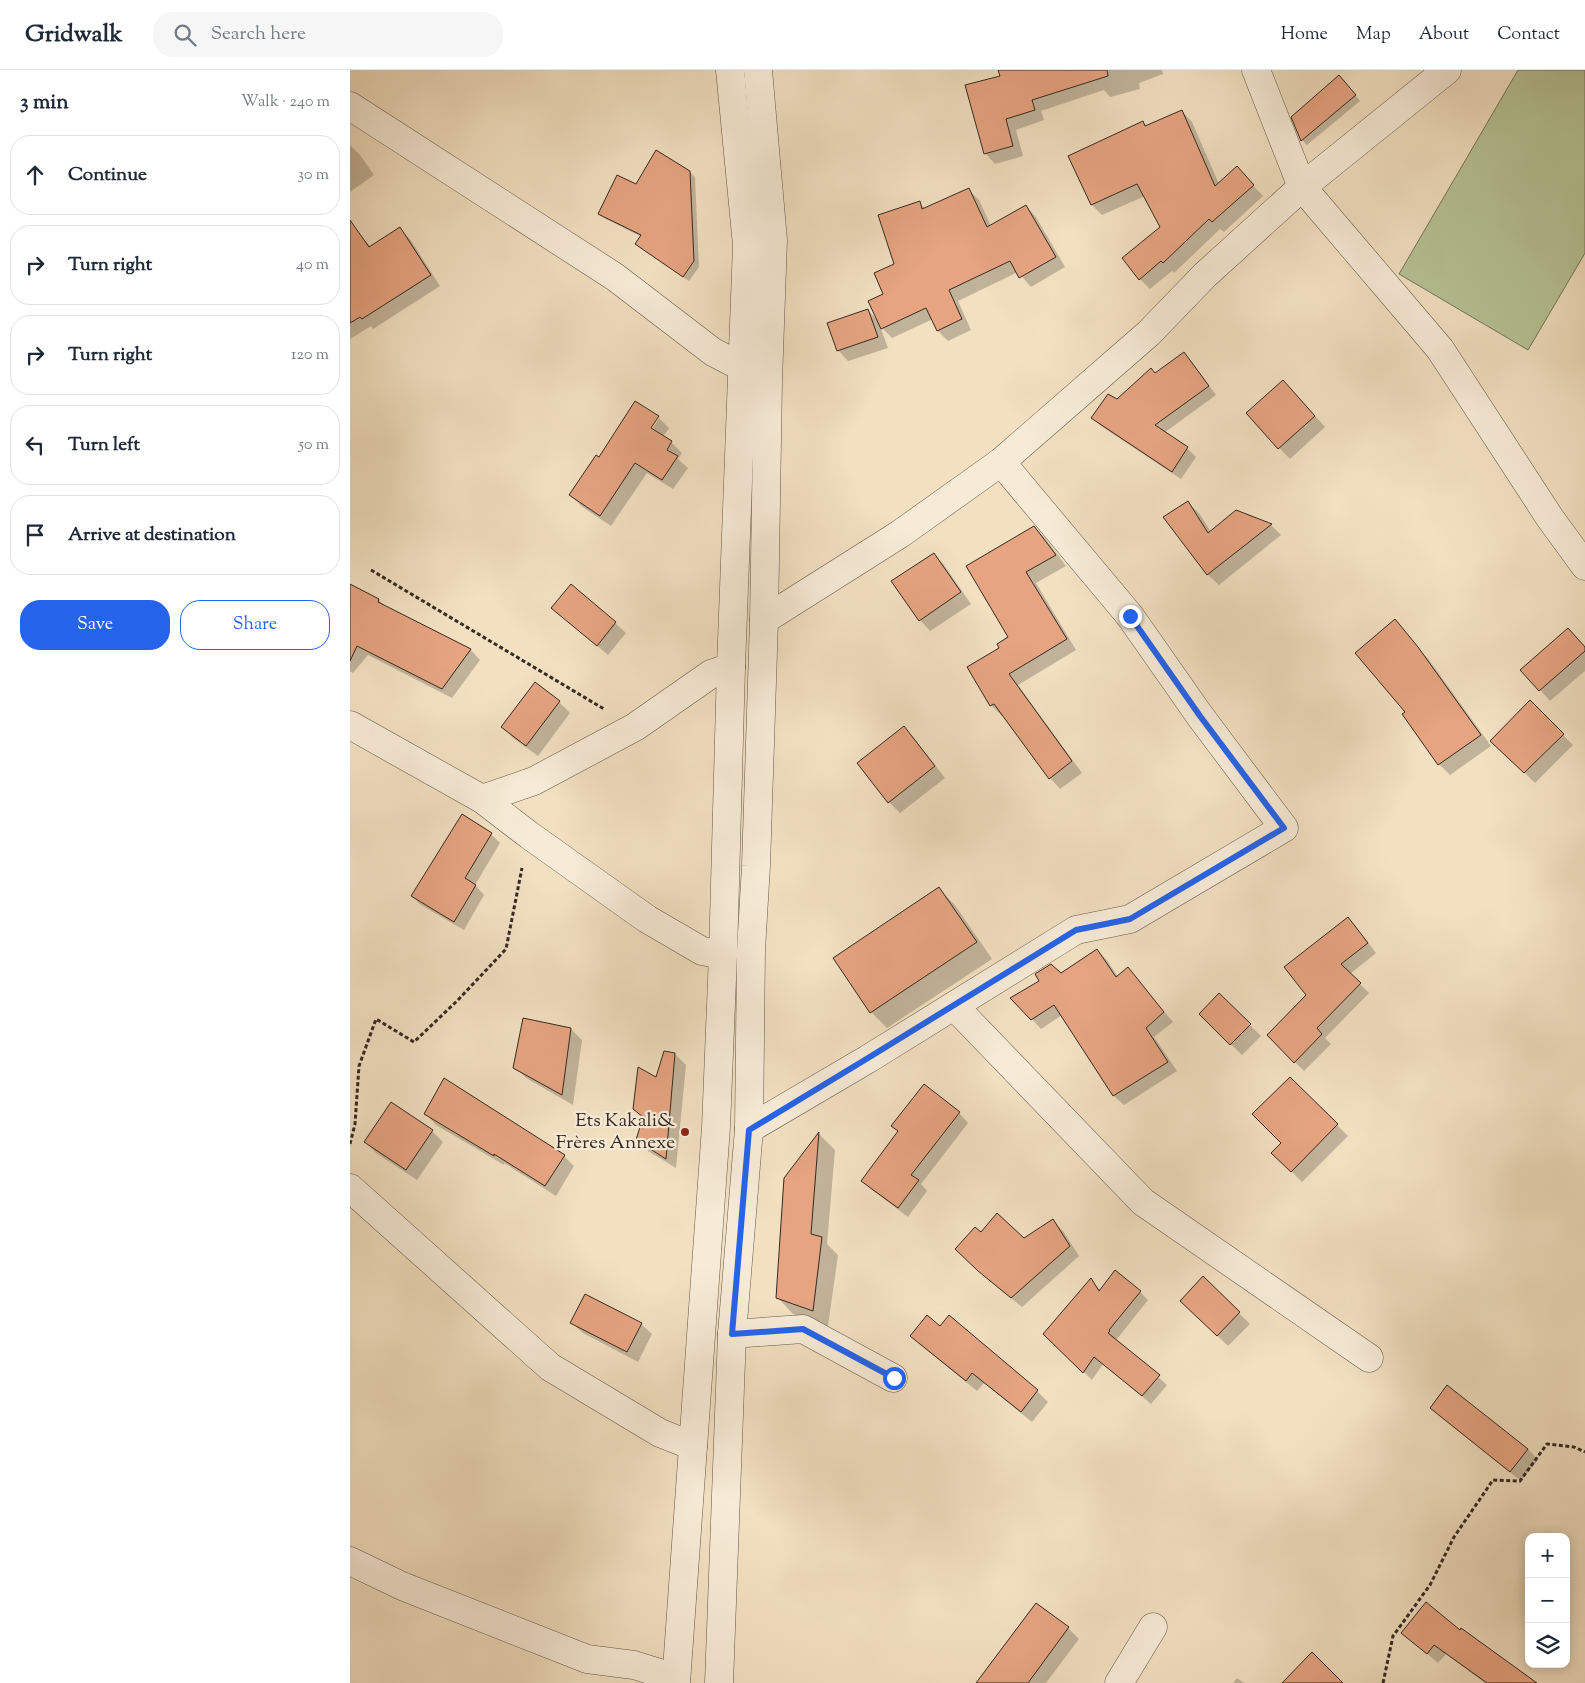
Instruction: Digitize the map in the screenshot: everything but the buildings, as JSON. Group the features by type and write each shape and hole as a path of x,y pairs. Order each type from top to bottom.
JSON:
{"street":[{"path":"350,1561 402,1586 587,1659 634,1665 676,1680 716,1128 747,245 730,70"},
{"path":"719,1683 732,1334 749,1130 752,950 764,620 768,381 773,240 758,70"},
{"path":"1256,70 1302,187 1440,349 1550,518 1585,566"},
{"path":"764,620 900,534 1001,462 1150,334 1205,275 1302,187 1447,70"},
{"path":"350,106 615,277 713,352 742,368"},
{"path":"749,1130 1076,930 1130,919 1284,828 1200,716 1130,616 1001,462"},
{"path":"482,799 534,781 634,727 711,674 731,667"},
{"path":"350,725 482,799 647,919 702,951 723,955"},
{"path":"954,1006 1143,1202 1369,1358"},
{"path":"350,1188 550,1367 660,1433 693,1446"},
{"path":"732,1334 803,1329 894,1378"},
{"path":"1119,1683 1153,1627"}],"path":[{"path":"371,570 634,727"},
{"path":"350,1144 354,1124 359,1066 376,1019 414,1042 458,1000 506,948 529,835"},
{"path":"1383,1683 1393,1636 1430,1585 1454,1537 1493,1480 1520,1480 1547,1444 1574,1447 1585,1452"}],"green space":[{"path":"1518,70 1585,70 1585,253 1528,350 1399,274"}],"place":[{"name":"Ets Kakali& Frères Annexe","path":"685,1132"}],"route":[{"path":"894,1378 803,1329 732,1334 749,1130 1076,930 1130,919 1284,828 1200,716 1130,616"}]}
